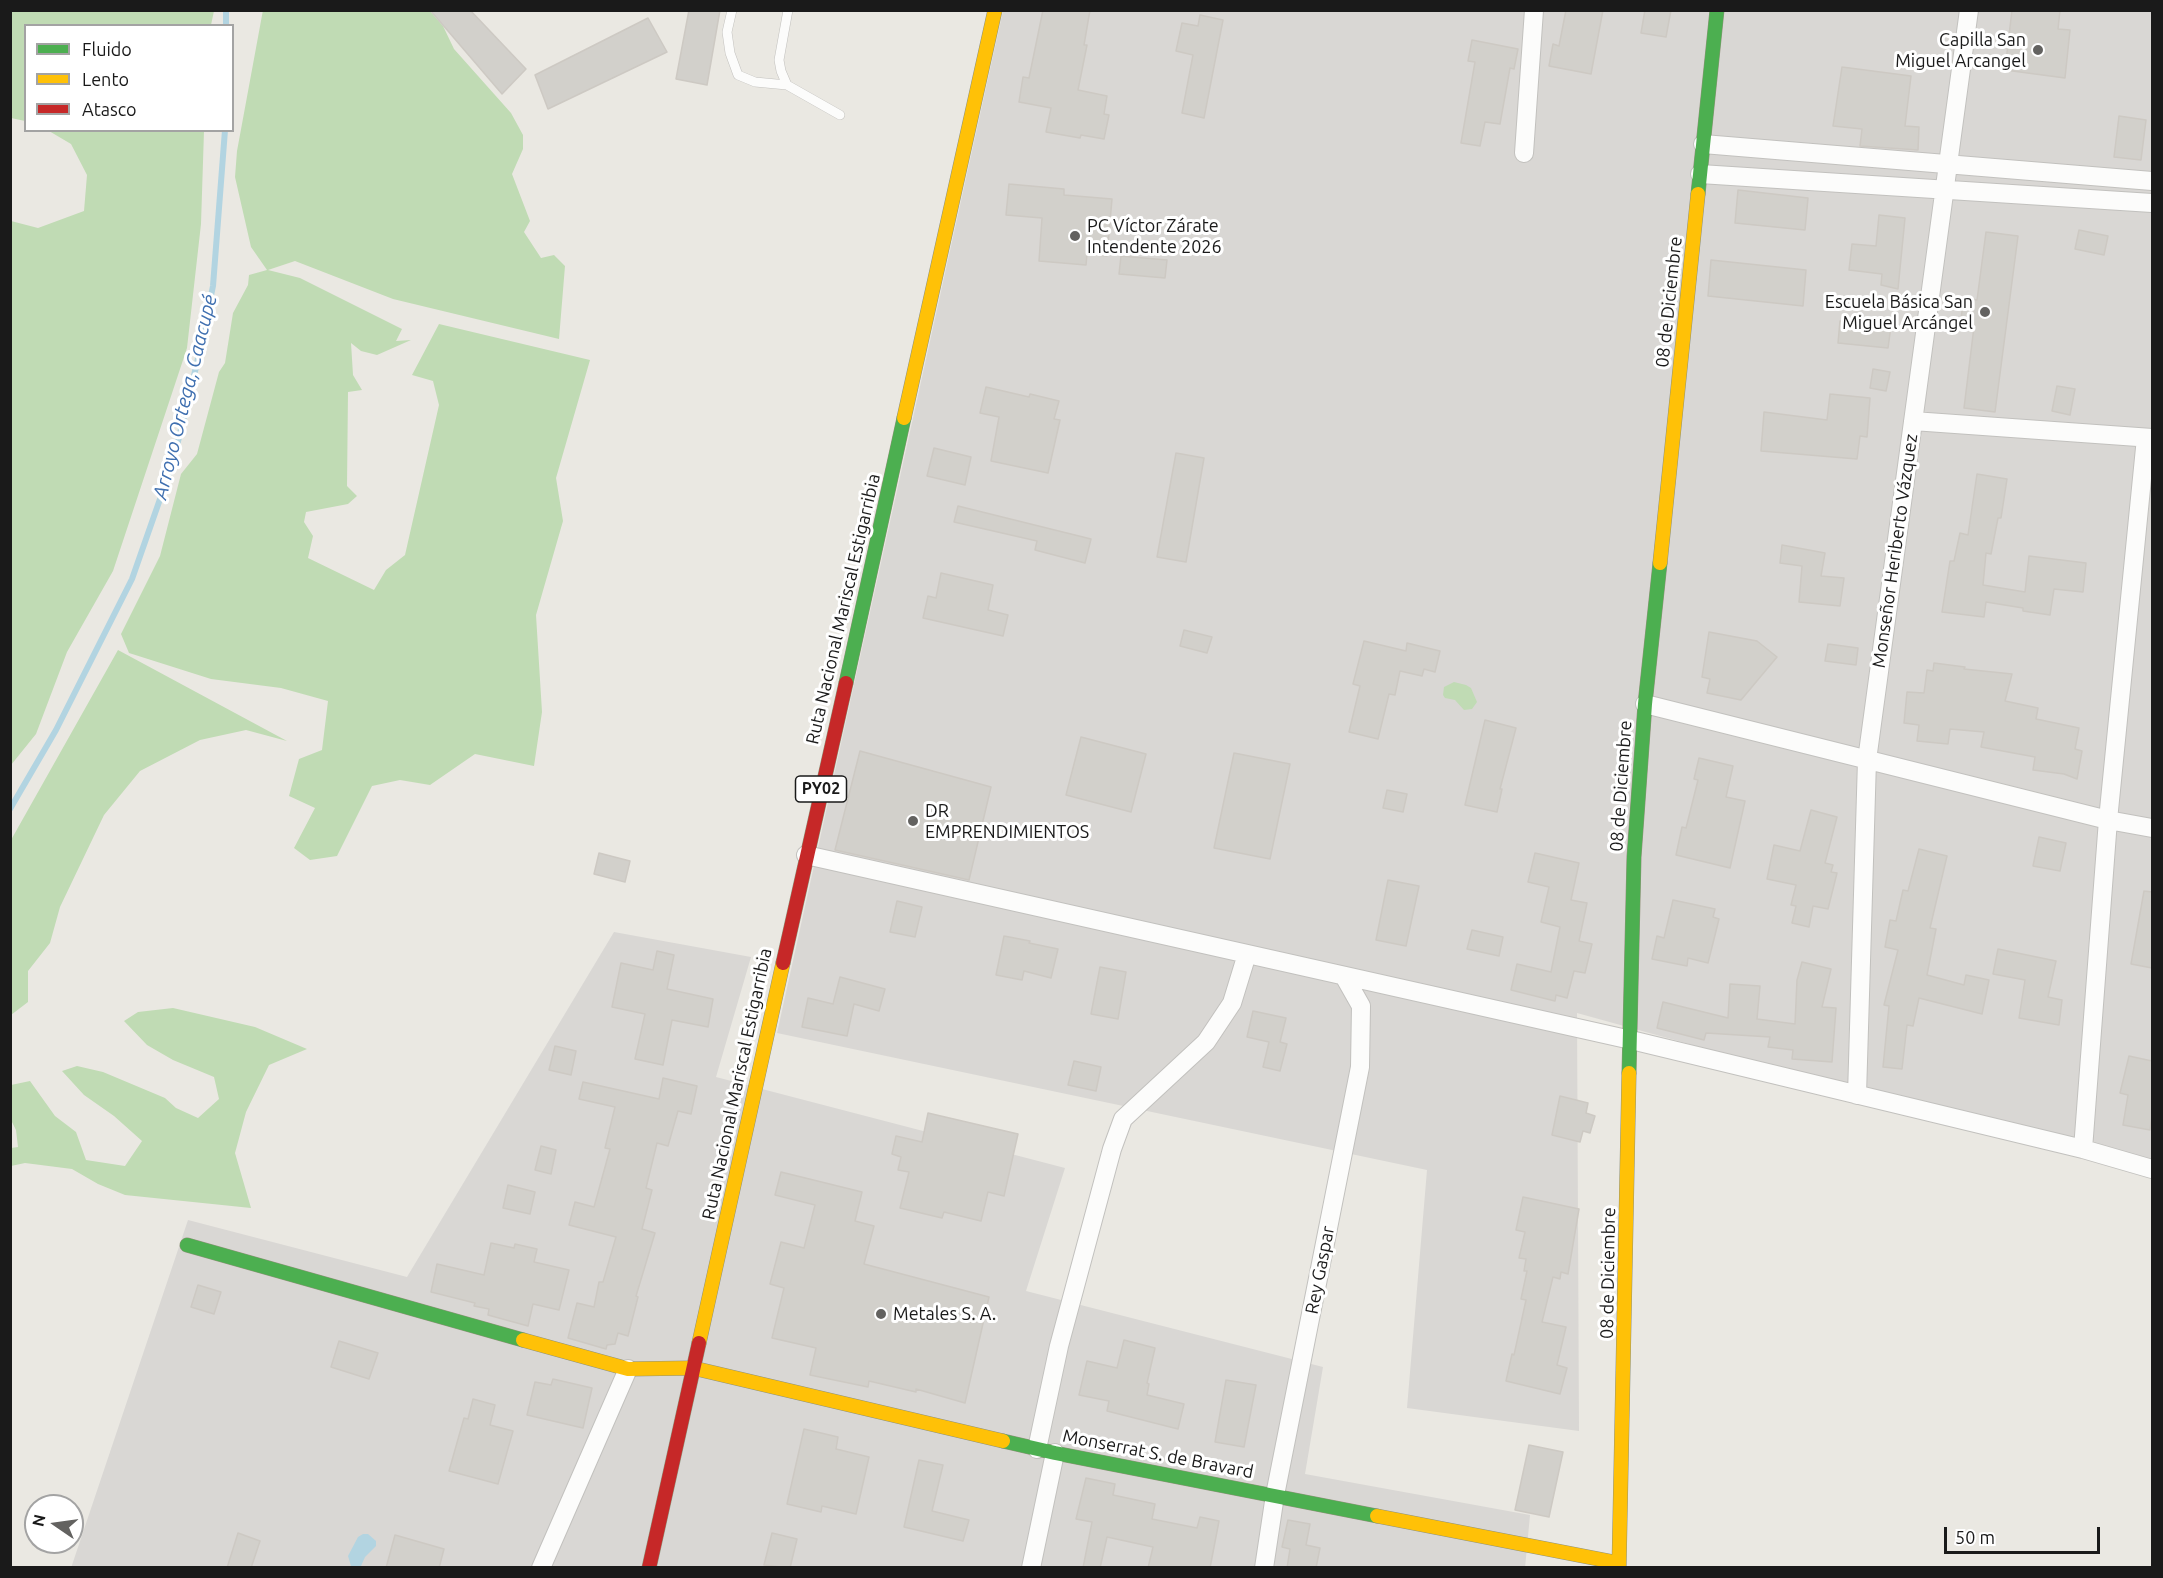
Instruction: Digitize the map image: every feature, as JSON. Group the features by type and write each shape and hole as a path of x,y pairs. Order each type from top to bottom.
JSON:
{"street":[{"name":"Ruta Nacional Mariscal Estigarribia","path":"649,1568 995,10"},
{"path":"1524,153 1534,10"},
{"name":"08 de Diciembre","path":"1619,1565 1634,857 1646,704 1717,10"},
{"name":"Monseñor Heriberto Vázquez","path":"1857,1095 1867,760 1969,10"},
{"path":"1703,144 2152,181"},
{"path":"1700,174 2152,203"},
{"path":"1913,421 2149,438 2108,820 2083,1149"},
{"path":"1646,704 2108,820 2152,828"},
{"path":"806,855 1631,1040 2083,1149 2152,1169"},
{"path":"1037,1449 1059,1346 1112,1149 1123,1119 1206,1042 1232,1003 1247,954"},
{"name":"Rey Gaspar","path":"1264,1568 1275,1495 1360,1067 1360,1006 1344,976"},
{"name":"Monserrat S. de Bravard","path":"187,1245 628,1369 693,1368 1055,1453 1619,1565"},
{"path":"541,1568 628,1369"},
{"path":"1031,1568 1055,1453"}],"lane":[{"path":"732,10 727,32 730,53 738,75 755,82 787,85 840,115"},
{"path":"787,85 779,60 788,10"}],"shaded area":[{"path":"1003,11 2152,11 2152,1172 1577,1013 1579,1431 1407,1408 1427,1170 777,1033"},
{"path":"614,932 751,957 716,1077 1065,1168 1026,1291 1323,1367 1305,1474 1530,1515 1525,1568 71,1568 76,1554 84,1554 84,1529 188,1220 407,1277"}],"green space":[{"path":"214,10 211,24 24,24 24,121 11,118 11,12"},
{"path":"263,10 430,11 443,26 454,49 511,113 523,135 523,149 512,174 530,221 524,232 541,258 554,255 565,266 559,339 393,299 295,261 268,270 300,278 402,329 396,341 411,340 377,355 361,351 351,343 353,375 362,390 348,392 347,486 357,496 348,504 306,512 304,522 313,536 308,558 374,590 386,570 405,555 439,405 433,381 412,375 439,324 590,360 556,478 563,521 536,615 542,712 534,766 475,754 430,785 400,780 372,786 337,856 310,860 294,848 315,808 289,796 299,759 322,750 328,701 281,688 211,679 129,653 121,634 160,556 181,474 197,454 219,372 225,363 233,313 248,285 249,275 267,270 251,247 235,177 237,151"},
{"path":"51,132 204,132 201,224 187,348 113,571 67,652 36,734 11,765 11,221 38,228 84,211 87,175 71,144"},
{"path":"118,650 287,741 246,730 200,740 140,771 104,815 60,907 50,943 28,971 28,1002 11,1015 11,840"},
{"path":"1454,682 1471,688 1477,702 1472,709 1464,710 1455,700 1445,698 1443,695 1444,687"},
{"path":"173,1008 255,1027 307,1049 269,1065 246,1112 235,1153 251,1208 125,1195 98,1184 72,1169 25,1163 11,1166 11,1148 18,1147 16,1130 11,1120 11,1085 30,1081 55,1116 76,1132 86,1160 125,1166 142,1141 114,1116 84,1095 62,1071 77,1066 103,1072 165,1098 176,1108 198,1118 219,1099 214,1077 173,1060 147,1045 124,1021 138,1012"}],"water":[{"path":"368,1534 376,1541 376,1546 365,1557 361,1566 351,1566 348,1556 358,1537"}],"building":[{"path":"430,10 470,10 526,69 502,94"},
{"path":"689,10 720,10 707,85 676,79"},
{"path":"1043,10 1090,10 1084,45 1087,45 1078,90 1107,96 1104,114 1109,115 1104,139 1081,135 1080,138 1046,132 1051,108 1019,102 1023,77 1029,78"},
{"path":"1566,10 1603,10 1591,74 1549,66 1553,44 1559,46"},
{"path":"1645,10 1671,10 1666,37 1641,33"},
{"name":"Capilla San Miguel Arcangel","path":"2012,10 2060,10 2058,29 2070,30 2065,78 2005,70"},
{"path":"1200,15 1223,20 1204,118 1182,113 1193,55 1176,51 1182,23 1198,26"},
{"path":"648,18 667,52 548,109 535,75"},
{"path":"1472,40 1518,49 1514,69 1510,68 1500,124 1485,122 1480,146 1461,143 1475,62 1468,61"},
{"path":"1842,67 1911,76 1905,126 1919,127 1918,150 1860,146 1862,129 1833,126"},
{"path":"2119,116 2146,120 2141,160 2114,157"},
{"name":"PC Víctor Zárate Intendente 2026","path":"1009,184 1064,189 1064,195 1112,199 1107,256 1087,254 1086,265 1039,261 1042,218 1006,215"},
{"path":"1738,190 1808,198 1805,230 1735,223"},
{"path":"1879,215 1905,218 1898,289 1881,285 1882,274 1849,270 1852,244 1876,246"},
{"path":"2079,230 2108,236 2104,255 2075,249"},
{"name":"Escuela Básica San Miguel Arcángel","path":"1986,232 2018,236 1995,412 1964,408 1974,327 1960,325 1964,298 1977,300"},
{"path":"1121,256 1167,260 1165,278 1119,274"},
{"path":"1711,260 1806,270 1803,306 1708,296"},
{"path":"1840,321 1891,326 1888,348 1838,343"},
{"path":"1873,369 1890,372 1886,391 1870,388"},
{"path":"2057,386 2075,389 2070,415 2052,411"},
{"path":"986,387 1059,401 1054,419 1060,420 1048,473 991,461 999,417 980,413"},
{"path":"1830,394 1870,398 1867,437 1860,436 1857,459 1761,451 1764,412 1827,420"},
{"path":"934,448 971,457 965,485 927,476"},
{"path":"1176,453 1204,458 1186,562 1157,557"},
{"path":"1977,474 2007,479 2001,518 1998,518 1991,554 1986,553 1983,585 2025,592 2029,556 2086,563 2083,592 2054,589 2050,615 1986,602 1984,617 1942,612 1950,561 1954,561 1960,533 1968,535"},
{"path":"958,506 1091,539 1085,563 1035,550 1037,541 954,522"},
{"path":"1782,545 1825,553 1821,576 1844,578 1840,606 1799,602 1802,566 1780,563"},
{"path":"941,573 993,585 988,610 1008,615 1003,636 923,618 928,596 936,598"},
{"path":"1184,630 1212,637 1207,653 1180,646"},
{"path":"1709,632 1757,641 1777,657 1741,700 1707,693 1710,679 1702,677"},
{"path":"1364,641 1406,651 1407,643 1440,651 1435,672 1424,669 1422,676 1400,671 1395,695 1389,694 1378,739 1349,732 1360,686 1353,684"},
{"path":"1828,644 1858,648 1856,665 1825,661"},
{"path":"1934,663 2012,674 2005,701 2038,708 2036,719 2079,728 2075,749 2082,751 2077,779 2064,774 2033,770 2035,757 1981,747 1984,732 1950,729 1948,744 1917,741 1919,725 1904,723 1907,692 1924,693 1927,670 1933,671"},
{"path":"1485,720 1516,728 1500,789 1502,789 1497,812 1465,805"},
{"path":"1081,737 1146,754 1131,812 1066,795"},
{"name":"DR EMPRENDIMIENTOS","path":"860,751 991,787 969,880 835,850"},
{"path":"1234,753 1290,764 1270,859 1214,848"},
{"path":"1699,758 1733,766 1726,797 1745,801 1730,868 1676,855 1682,827 1686,828 1698,780 1694,779"},
{"path":"1387,790 1407,794 1403,812 1383,808"},
{"path":"1811,810 1837,817 1825,863 1833,865 1831,872 1837,873 1828,909 1813,906 1809,927 1792,923 1796,906 1791,905 1796,885 1767,879 1774,845 1800,851"},
{"path":"2039,837 2066,843 2060,871 2033,866"},
{"path":"1919,849 1947,856 1930,928 1936,929 1927,975 1964,985 1966,975 1989,980 1982,1014 1919,998 1913,1026 1907,1025 1902,1069 1883,1067 1889,1006 1884,1005 1898,950 1885,947 1890,920 1896,921 1903,890 1908,891"},
{"path":"599,853 630,861 625,882 594,874"},
{"path":"1535,853 1579,863 1571,900 1587,903 1579,941 1592,944 1585,973 1574,971 1567,998 1556,995 1555,1001 1511,990 1517,964 1551,972 1560,927 1541,922 1549,887 1528,882"},
{"path":"1388,880 1419,886 1406,946 1376,940"},
{"path":"2144,891 2152,892 2152,968 2131,964"},
{"path":"1673,900 1715,909 1713,917 1719,919 1708,963 1688,958 1687,966 1652,959 1657,936 1664,938"},
{"path":"897,901 922,907 915,937 890,932"},
{"path":"1472,930 1503,937 1499,956 1467,949"},
{"path":"1004,936 1058,949 1051,978 1024,971 1022,980 996,975"},
{"path":"1998,949 2056,961 2048,997 2062,1000 2059,1025 2019,1018 2025,980 1993,974"},
{"path":"657,951 674,955 667,989 713,999 708,1027 672,1020 663,1065 635,1059 645,1014 612,1007 621,963 653,970"},
{"path":"1802,962 1831,969 1822,1007 1836,1008 1832,1062 1792,1059 1793,1050 1768,1047 1770,1037 1706,1033 1704,1040 1657,1028 1663,1002 1728,1018 1730,984 1760,986 1757,1019 1795,1024 1797,980"},
{"path":"1100,967 1126,972 1118,1019 1091,1014"},
{"path":"840,977 885,989 879,1011 854,1004 847,1036 802,1027 808,998 833,1004"},
{"path":"1253,1011 1286,1018 1280,1042 1287,1044 1280,1071 1263,1067 1269,1042 1247,1037"},
{"path":"555,1046 576,1051 571,1075 549,1070"},
{"path":"2129,1056 2152,1061 2150,1130 2123,1125 2128,1095 2120,1093"},
{"path":"1074,1061 1101,1067 1096,1091 1068,1085"},
{"path":"663,1078 697,1086 691,1114 678,1111 668,1146 657,1143 646,1188 652,1190 642,1229 655,1233 636,1296 638,1297 628,1336 618,1333 615,1344 607,1345 606,1349 568,1338 577,1303 594,1307 599,1282 603,1282 616,1237 569,1225 575,1202 594,1207 610,1149 605,1148 615,1107 579,1099 583,1082 659,1099"},
{"path":"1560,1096 1588,1103 1586,1113 1595,1116 1590,1133 1583,1131 1580,1142 1552,1135"},
{"path":"928,1113 1018,1134 1004,1196 988,1192 981,1221 944,1212 942,1218 900,1208 909,1172 898,1170 901,1157 892,1154 896,1136 922,1142"},
{"path":"541,1146 556,1150 551,1174 535,1170"},
{"name":"Metales S. A.","path":"781,1172 862,1192 855,1221 874,1226 864,1264 989,1297 965,1403 916,1389 916,1392 869,1381 868,1387 810,1375 816,1348 772,1338 784,1288 770,1284 781,1242 804,1248 815,1205 775,1195"},
{"path":"508,1185 535,1192 530,1214 503,1208"},
{"path":"1523,1197 1579,1209 1568,1274 1561,1272 1560,1279 1553,1277 1542,1322 1566,1327 1557,1365 1567,1368 1560,1394 1506,1381 1526,1300 1521,1299 1527,1271 1524,1271 1526,1259 1519,1258 1525,1232 1516,1230"},
{"path":"491,1243 514,1248 515,1244 537,1249 534,1262 569,1270 559,1310 533,1304 528,1326 488,1315 489,1309 474,1306 475,1303 431,1292 437,1264 484,1275"},
{"path":"198,1285 221,1292 214,1314 191,1307"},
{"path":"1124,1340 1155,1348 1147,1383 1149,1384 1147,1395 1184,1404 1178,1429 1107,1411 1109,1401 1079,1395 1087,1361 1117,1368"},
{"path":"339,1341 378,1353 369,1379 331,1367"},
{"path":"553,1379 592,1388 583,1428 527,1415 535,1382 551,1385"},
{"path":"1226,1380 1256,1385 1244,1447 1215,1442"},
{"path":"473,1399 495,1405 490,1425 513,1431 498,1484 449,1471 464,1418 468,1419"},
{"path":"804,1429 838,1437 836,1449 869,1457 856,1514 822,1506 821,1512 787,1504"},
{"path":"1529,1445 1563,1452 1549,1517 1515,1510"},
{"path":"919,1460 943,1465 932,1511 969,1520 963,1541 904,1527"},
{"path":"1086,1478 1115,1484 1113,1495 1155,1504 1152,1519 1197,1528 1200,1517 1219,1521 1210,1568 1148,1568 1153,1547 1107,1537 1100,1568 1083,1568 1092,1522 1076,1519"},
{"path":"1288,1520 1310,1524 1306,1545 1320,1548 1316,1568 1287,1568 1290,1549 1282,1547"},
{"path":"238,1533 260,1541 251,1568 227,1568"},
{"path":"772,1533 797,1539 790,1568 764,1565"},
{"path":"395,1535 444,1549 439,1568 386,1568"}],"waterway":[{"name":"Arroyo Ortega, Caacupé","path":"226,10 226,24"},
{"name":"Arroyo Ortega, Caacupé","path":"10,809 56,730 132,579 173,462 213,286 225,132"}],"traffic: fast":[{"path":"1698,194 1717,10"},
{"path":"846,683 904,418"},
{"path":"1629,1073 1634,857 1645,704 1660,563"},
{"path":"187,1245 523,1340"},
{"path":"1003,1441 1377,1516"}],"traffic: slow":[{"path":"904,418 995,10"},
{"path":"1660,563 1698,194"},
{"path":"699,1343 783,963"},
{"path":"1619,1568 1629,1073"},
{"path":"523,1340 628,1369 693,1368 1003,1441"},
{"path":"1377,1516 1619,1563"}],"traffic: jam":[{"path":"783,963 846,683"},
{"path":"649,1568 699,1343"}],"place":[{"name":"Capilla San Miguel Arcangel","path":"2038,50"},
{"name":"PC Víctor Zárate Intendente 2026","path":"1075,236"},
{"name":"Escuela Básica San Miguel Arcángel","path":"1985,312"},
{"name":"DR EMPRENDIMIENTOS","path":"913,821"},
{"name":"Metales S. A.","path":"881,1314"}]}
